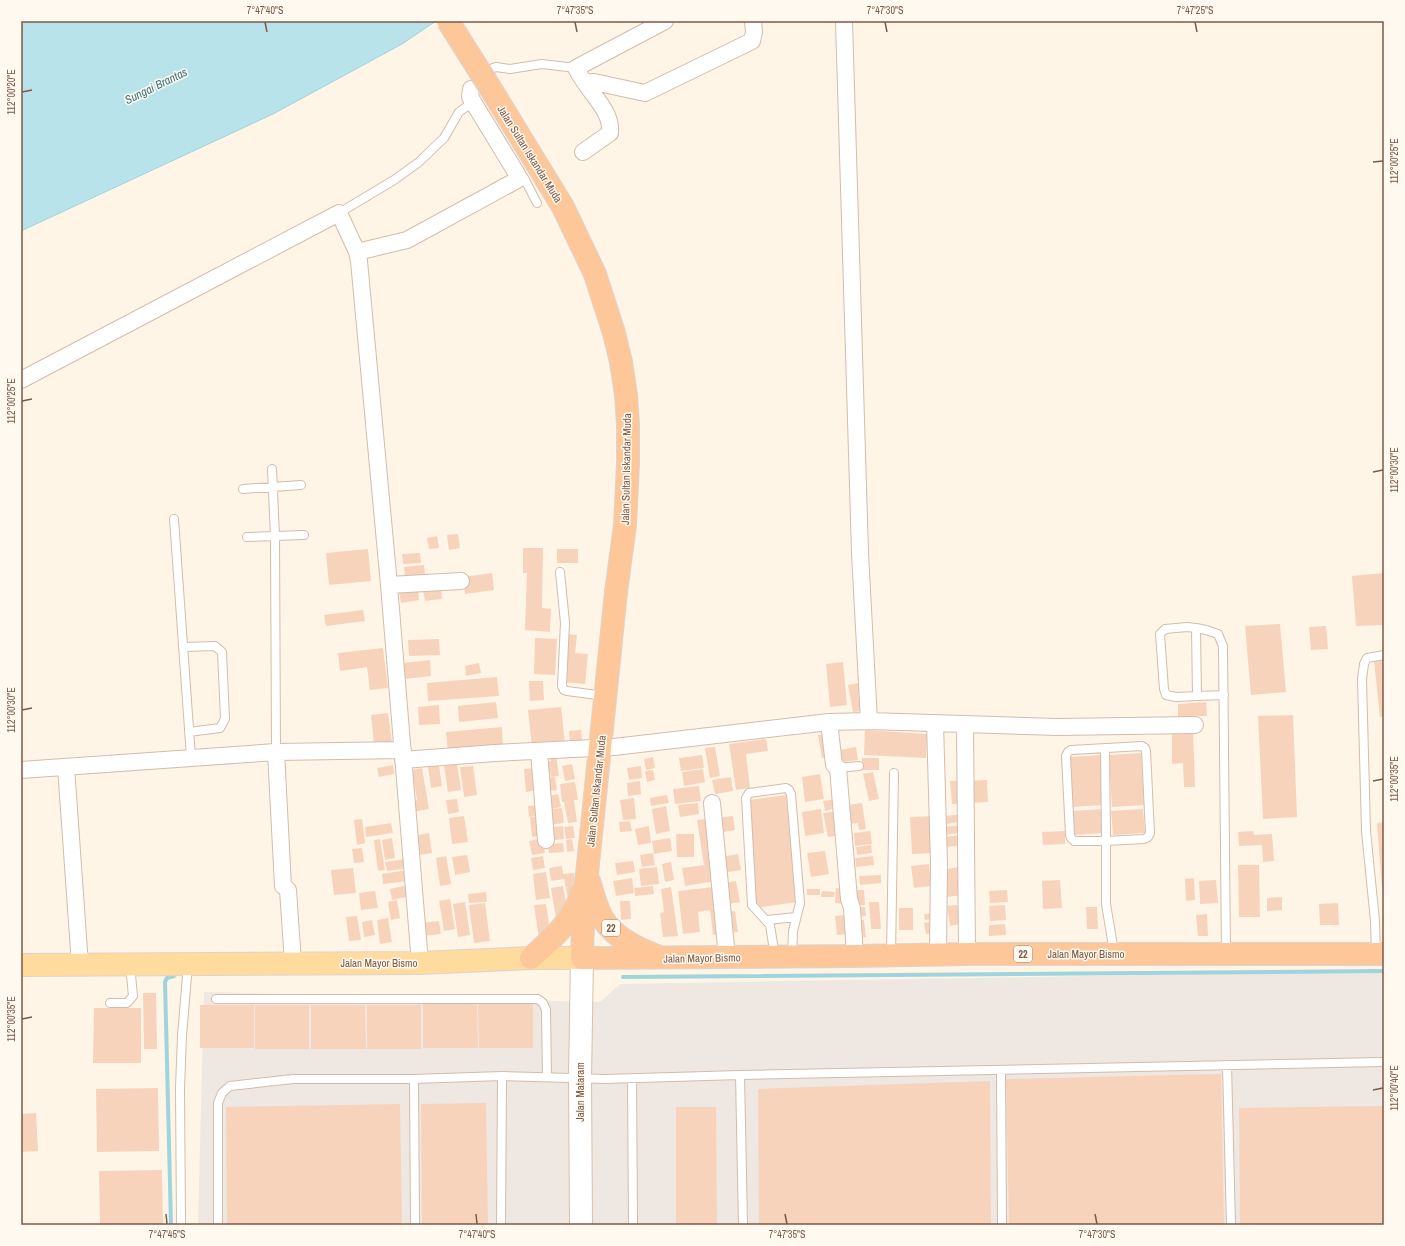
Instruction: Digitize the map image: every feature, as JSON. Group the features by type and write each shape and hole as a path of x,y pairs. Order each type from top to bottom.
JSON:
{"highway":[{"name":"Jalan Sultan Iskandar Muda","path":"448,21 478,92 563,207 595,274 614,333 621,362 628,424 625,525 616,592 587,874 582,958"},
{"name":"22","path":"587,874 603,919 612,930 641,950 662,958"},
{"path":"531,958 550,941 569,917 579,900 587,874"},
{"name":"Jalan Mayor Bismo","path":"582,958 891,956 938,954 1380,954"}],"main road":[{"name":"Jalan Mayor Bismo","path":"21,965 420,963 531,958 582,958"},
{"name":"Jalan Mataram","path":"581,1225 580,1079 582,958"}],"street":[{"path":"583,152 610,133 611,129 604,108 585,83 576,68 665,21"},
{"path":"585,83 594,82 645,93 752,41 754,32 753,21"},
{"path":"844,21 860,553 869,721"},
{"path":"357,252 396,244 407,240 516,180 518,177 517,174 478,92"},
{"path":"21,380 339,213 357,252 389,585 420,963"},
{"path":"389,585 461,581"},
{"path":"21,770 276,752 403,755 614,747 829,722 869,721 1058,728 1195,725"},
{"path":"829,722 834,765 838,768 849,899 852,908 855,956"},
{"path":"935,723 939,864 938,954"},
{"path":"965,724 967,954"},
{"path":"540,751 546,840"},
{"path":"276,752 283,886 288,890 293,963"},
{"path":"66,767 80,965"},
{"path":"712,803 727,957"}],"lane":[{"path":"339,213 394,180 419,162 444,138 459,112 478,92 472,83 488,70 496,67 510,69 542,64 576,68"},
{"path":"518,177 523,176 537,204"},
{"path":"272,469 275,536 276,752"},
{"path":"243,489 301,485"},
{"path":"174,519 191,757"},
{"path":"247,537 304,535"},
{"path":"560,572 565,623 562,686 564,690 567,691 606,696"},
{"path":"1224,695 1176,697 1166,695 1164,689 1160,634 1165,629 1188,627 1206,630 1218,634 1223,646 1224,695 1226,953"},
{"path":"1196,628 1197,696"},
{"path":"183,647 215,646 222,652 225,719 220,728 189,732"},
{"path":"1380,954 1375,921 1366,831 1362,679 1364,664 1367,658 1384,655"},
{"path":"1142,746 1145,748 1150,833 1148,837 1144,839 1074,841 1071,838 1066,756 1068,752 1072,750 1105,748 1142,746"},
{"path":"1105,748 1106,904 1114,954"},
{"path":"838,768 859,766"},
{"path":"891,956 894,773"},
{"path":"786,788 789,790 790,794 800,903 793,931 783,957 766,920 754,908 752,901 746,798 749,793 786,788"},
{"path":"766,920 796,917"},
{"path":"181,1225 180,1088 182,1036 188,964"},
{"path":"110,1003 127,1003 133,996 133,981 130,965"},
{"path":"216,999 538,999 543,1003 546,1010 547,1078"},
{"path":"218,1225 218,1103 222,1093 230,1086 293,1079 414,1079 502,1076 580,1079 1384,1062"},
{"path":"1227,1065 1231,1225"},
{"path":"1001,1070 1002,1225"},
{"path":"740,1075 743,1225"},
{"path":"501,1225 502,1076"},
{"path":"632,1078 633,1225"},
{"path":"414,1079 415,1225"}],"shaded area":[{"path":"1384,971 1384,1225 198,1225 204,992 600,1002 620,984"}],"water":[{"name":"Sungai Brantas","path":"21,21 436,21 402,44 273,114 21,231"}],"building":[{"path":"458,534 460,548 449,550 447,535"},
{"path":"437,536 439,548 429,549 427,538"},
{"path":"523,548 543,548 542,608 551,609 550,632 525,630 527,573 523,573"},
{"path":"368,549 371,581 329,585 326,553"},
{"path":"557,549 578,549 578,563 557,563"},
{"path":"420,553 421,563 403,564 402,554"},
{"path":"424,565 425,575 405,577 404,567"},
{"path":"492,573 494,590 465,594 463,577"},
{"path":"1384,573 1384,625 1356,626 1352,576"},
{"path":"441,588 442,599 425,601 423,590"},
{"path":"418,589 419,600 401,603 399,591"},
{"path":"363,610 365,621 326,626 324,615"},
{"path":"1280,624 1286,692 1251,695 1245,626"},
{"path":"1326,626 1328,649 1311,650 1309,627"},
{"path":"567,634 577,635 575,653 588,654 585,684 563,682"},
{"path":"535,638 557,639 555,675 534,674"},
{"path":"439,639 440,655 409,656 408,640"},
{"path":"383,648 388,688 370,690 367,667 340,671 338,653"},
{"path":"430,660 431,676 405,679 403,663"},
{"path":"1384,660 1384,716 1380,717 1374,661"},
{"path":"843,662 847,705 830,707 826,664"},
{"path":"479,663 481,673 466,676 465,666"},
{"path":"497,677 499,696 428,701 427,683"},
{"path":"529,681 543,681 544,700 530,701"},
{"path":"864,682 866,692 858,694 861,711 853,712 848,685"},
{"path":"496,702 498,718 459,722 458,706"},
{"path":"1206,702 1207,716 1178,717 1178,704"},
{"path":"439,705 440,724 419,725 418,707"},
{"path":"561,707 565,744 532,748 528,710"},
{"path":"388,713 392,742 374,744 371,715"},
{"path":"1293,715 1297,817 1263,819 1258,716"},
{"path":"502,727 503,751 448,755 446,732"},
{"path":"1193,729 1195,787 1184,787 1183,763 1172,764 1172,730"},
{"path":"581,730 582,742 570,743 569,731"},
{"path":"865,730 927,734 926,758 864,755"},
{"path":"828,734 832,757 822,758 818,735"},
{"path":"766,739 768,751 746,754 750,788 736,790 729,744"},
{"path":"715,747 720,776 710,778 705,748"},
{"path":"856,747 858,760 842,762 840,750"},
{"path":"1141,753 1144,805 1112,807 1109,755"},
{"path":"556,754 559,776 551,777 550,772 543,773 541,763 551,761 550,755"},
{"path":"702,755 704,768 681,771 679,758"},
{"path":"1101,755 1104,805 1072,807 1070,757"},
{"path":"653,757 655,768 646,770 644,759"},
{"path":"862,758 879,758 879,770 862,770"},
{"path":"457,764 461,790 448,792 444,766"},
{"path":"572,764 575,779 565,781 562,766"},
{"path":"393,765 394,774 379,777 377,768"},
{"path":"439,765 442,786 431,788 428,767"},
{"path":"473,766 477,795 464,797 460,767"},
{"path":"641,766 642,778 629,780 627,768"},
{"path":"422,768 429,809 413,812 411,801 417,800 412,770"},
{"path":"537,768 539,790 526,792 524,769"},
{"path":"703,769 705,782 684,786 682,772"},
{"path":"653,770 655,780 647,782 645,771"},
{"path":"873,772 879,799 869,801 863,774"},
{"path":"820,774 824,799 805,802 802,777"},
{"path":"555,777 557,790 549,791 547,778"},
{"path":"731,777 733,791 715,794 712,780"},
{"path":"987,780 988,802 969,803 968,781"},
{"path":"640,781 641,794 628,796 627,783"},
{"path":"950,781 957,781 959,804 952,804"},
{"path":"575,782 578,800 574,800 577,822 568,823 564,802 562,802 560,784"},
{"path":"699,786 701,801 675,804 673,789"},
{"path":"558,794 561,807 552,809 550,796"},
{"path":"667,795 669,803 651,806 650,798"},
{"path":"786,795 797,902 756,908 748,800"},
{"path":"634,798 636,819 623,820 620,800"},
{"path":"457,799 459,812 448,814 446,800"},
{"path":"836,799 838,808 825,811 823,801"},
{"path":"698,803 699,814 680,817 678,805"},
{"path":"862,803 866,829 859,830 858,823 850,824 847,805"},
{"path":"542,805 543,815 529,817 528,806"},
{"path":"666,806 670,831 656,834 652,809"},
{"path":"562,808 564,823 548,825 546,810"},
{"path":"821,809 824,833 805,836 802,812"},
{"path":"1103,809 1104,833 1073,835 1072,811"},
{"path":"1143,809 1145,833 1113,835 1111,811"},
{"path":"837,811 841,835 828,837 823,813"},
{"path":"963,814 964,821 947,824 946,816"},
{"path":"464,816 468,842 452,844 449,818"},
{"path":"733,816 735,830 718,833 715,818"},
{"path":"933,816 935,853 912,854 910,817"},
{"path":"530,817 539,817 541,836 532,837"},
{"path":"362,819 365,843 357,845 354,820"},
{"path":"706,819 716,881 685,886 682,868 704,865 697,820"},
{"path":"630,821 632,831 620,832 619,822"},
{"path":"1384,822 1384,888 1382,888 1377,823"},
{"path":"391,823 393,833 366,837 365,827"},
{"path":"964,825 965,832 944,835 943,827"},
{"path":"563,826 564,839 547,841 546,828"},
{"path":"573,826 575,838 566,839 564,827"},
{"path":"649,826 651,843 638,845 635,829"},
{"path":"870,831 872,844 855,846 854,833"},
{"path":"1065,831 1065,844 1043,845 1042,832"},
{"path":"1253,831 1254,835 1272,834 1274,861 1263,862 1262,845 1239,846 1238,832"},
{"path":"429,833 432,853 418,855 414,836"},
{"path":"676,834 694,834 694,857 677,857"},
{"path":"963,835 965,845 946,847 945,837"},
{"path":"392,838 395,858 385,860 382,840"},
{"path":"543,838 545,853 532,855 529,841"},
{"path":"670,838 672,851 654,854 652,841"},
{"path":"380,839 385,870 378,871 374,840"},
{"path":"572,839 574,851 567,852 566,840"},
{"path":"563,843 564,852 549,853 548,844"},
{"path":"871,845 872,853 857,855 856,847"},
{"path":"362,848 364,862 354,863 352,849"},
{"path":"825,851 829,874 811,877 807,853"},
{"path":"653,853 655,865 642,867 640,855"},
{"path":"738,854 741,870 722,873 720,857"},
{"path":"467,855 470,872 455,875 452,857"},
{"path":"446,856 451,884 440,886 436,858"},
{"path":"543,856 545,868 533,870 531,858"},
{"path":"873,856 874,865 856,867 855,858"},
{"path":"405,859 407,868 387,871 385,862"},
{"path":"633,861 635,872 617,875 615,863"},
{"path":"671,862 674,880 665,882 662,864"},
{"path":"929,864 931,886 914,888 911,866"},
{"path":"1238,865 1259,865 1260,917 1239,917"},
{"path":"562,866 563,874 574,873 578,896 568,898 564,879 551,881 549,868"},
{"path":"657,867 659,884 641,886 639,869"},
{"path":"958,867 963,895 946,897 942,870"},
{"path":"353,868 356,893 334,895 331,870"},
{"path":"407,870 408,881 383,884 382,874"},
{"path":"546,872 550,898 536,900 533,874"},
{"path":"881,875 881,883 860,885 859,876"},
{"path":"632,878 634,893 616,896 613,881"},
{"path":"1194,878 1195,900 1186,901 1185,879"},
{"path":"1060,880 1062,908 1043,909 1042,881"},
{"path":"1216,880 1218,903 1200,904 1199,881"},
{"path":"736,881 740,902 728,904 725,883"},
{"path":"408,885 410,896 392,900 390,889"},
{"path":"563,886 568,916 556,918 551,888"},
{"path":"653,886 654,894 635,896 634,888"},
{"path":"671,887 678,936 663,937 660,913 664,912 661,889"},
{"path":"713,887 719,934 713,935 710,910 698,912 700,932 683,934 678,891"},
{"path":"836,888 845,889 844,904 835,903"},
{"path":"807,889 820,889 820,895 807,895"},
{"path":"856,890 864,890 865,905 857,905"},
{"path":"1007,890 1008,902 990,903 989,891"},
{"path":"375,891 378,908 361,910 359,893"},
{"path":"822,891 835,892 834,897 821,897"},
{"path":"486,892 487,902 469,903 468,894"},
{"path":"1282,897 1282,910 1267,911 1267,898"},
{"path":"450,899 455,929 444,931 439,901"},
{"path":"397,900 400,918 391,920 388,902"},
{"path":"620,901 630,901 631,919 621,920"},
{"path":"465,902 470,935 458,937 453,904"},
{"path":"869,902 879,902 881,929 871,929"},
{"path":"485,903 490,941 474,943 469,905"},
{"path":"1338,903 1339,925 1320,925 1319,904"},
{"path":"546,904 551,937 539,938 534,905"},
{"path":"957,905 961,924 950,926 947,906"},
{"path":"1005,905 1006,920 990,921 989,906"},
{"path":"865,907 866,916 854,917 853,908"},
{"path":"1086,907 1097,907 1098,929 1087,929"},
{"path":"899,908 913,908 913,930 899,930"},
{"path":"735,911 738,932 728,933 725,912"},
{"path":"935,913 936,919 925,920 924,914"},
{"path":"1207,914 1208,936 1198,936 1196,915"},
{"path":"845,915 847,934 837,935 835,916"},
{"path":"357,916 361,940 349,941 346,917"},
{"path":"388,918 392,942 380,944 377,920"},
{"path":"372,920 375,935 364,937 362,922"},
{"path":"864,920 866,937 858,938 856,921"},
{"path":"439,921 441,934 423,936 421,923"},
{"path":"936,921 937,933 926,934 924,923"},
{"path":"1005,924 1006,935 989,936 989,925"},
{"path":"143,993 156,993 157,1049 144,1049"},
{"path":"423,1004 477,1004 478,1048 423,1048"},
{"path":"478,1004 533,1004 533,1048 479,1048"},
{"path":"200,1005 254,1005 254,1048 200,1048"},
{"path":"255,1005 309,1005 309,1049 255,1049"},
{"path":"311,1005 365,1005 366,1049 311,1049"},
{"path":"367,1005 421,1005 421,1049 367,1049"},
{"path":"94,1008 141,1008 141,1063 93,1063"},
{"path":"1221,1074 1224,1225 1009,1225 1006,1079"},
{"path":"990,1081 991,1225 759,1225 758,1089"},
{"path":"158,1088 159,1151 97,1152 96,1089"},
{"path":"486,1103 488,1225 422,1225 421,1104"},
{"path":"400,1104 402,1225 227,1225 226,1107"},
{"path":"1384,1106 1384,1225 1240,1225 1239,1108"},
{"path":"676,1107 716,1107 717,1225 676,1225"},
{"path":"36,1113 38,1151 21,1152 21,1114"},
{"path":"162,1170 163,1225 100,1225 99,1171"}],"waterway":[{"path":"623,977 1384,971"},
{"path":"171,1225 165,982 167,978 174,976"}]}
